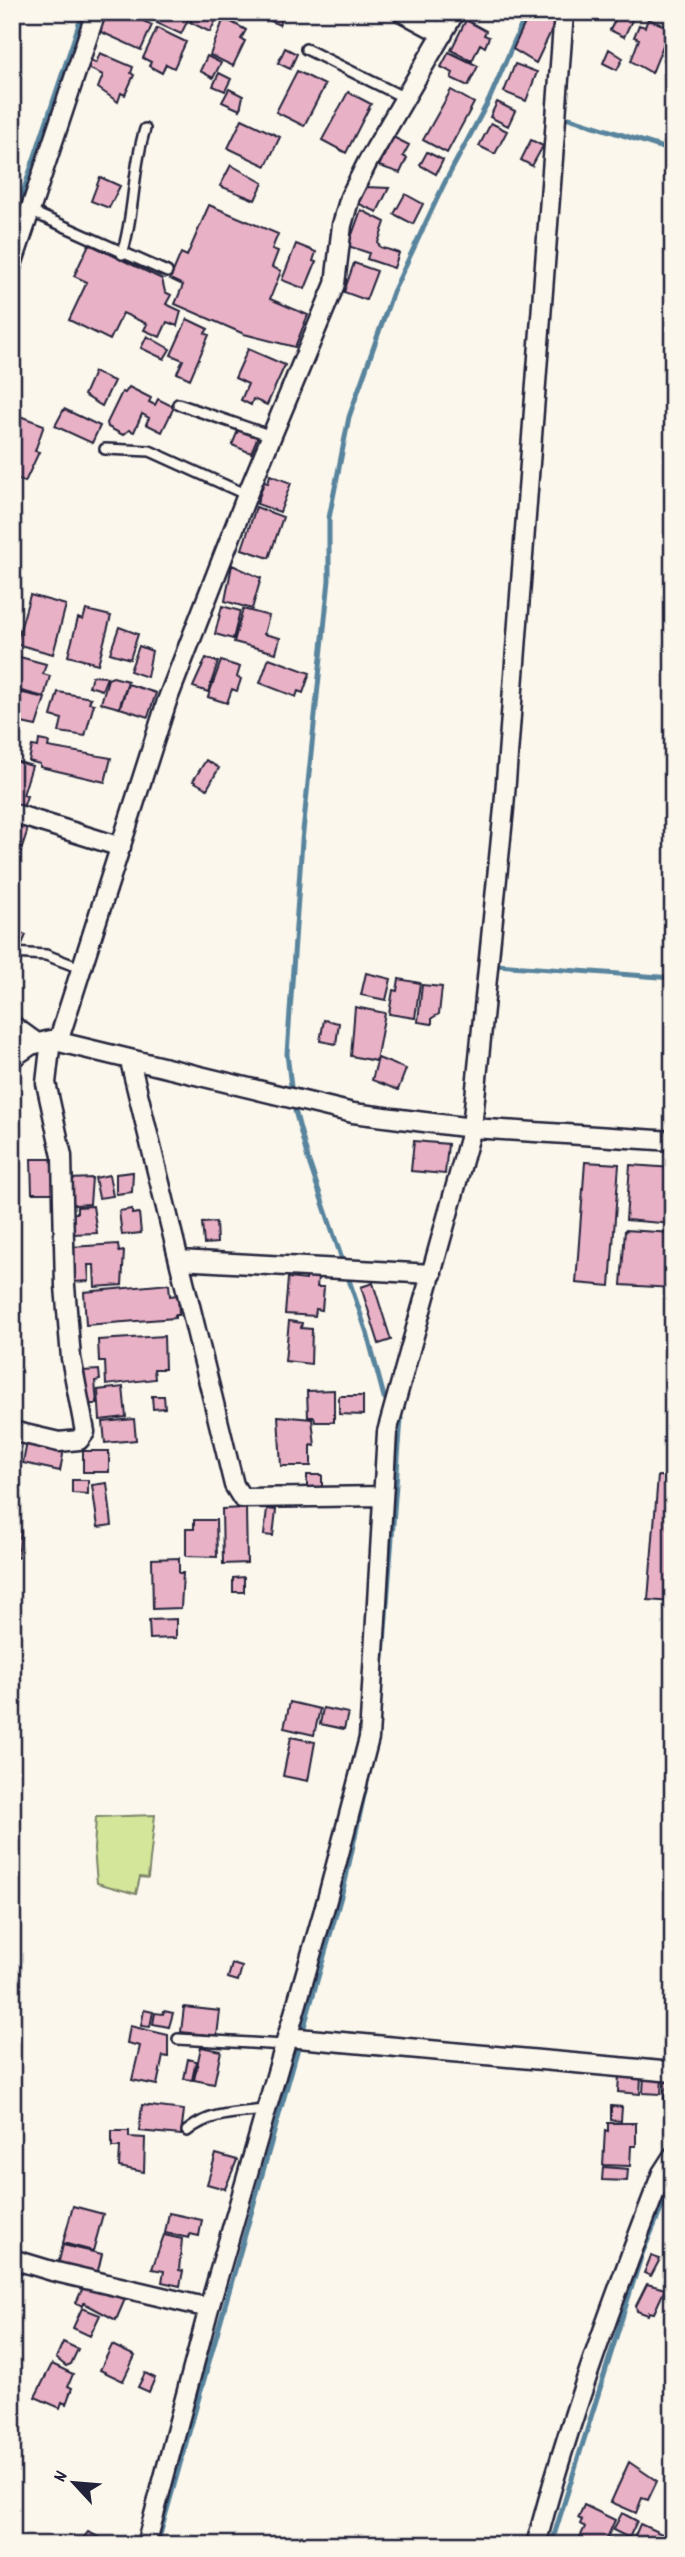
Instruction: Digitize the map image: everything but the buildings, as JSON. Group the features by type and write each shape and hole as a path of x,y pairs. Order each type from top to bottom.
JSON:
{"street":[{"path":"12,265 96,12"},
{"path":"402,12 443,34"},
{"path":"12,1431 59,1442 79,1440 85,1432 69,1334 62,1156 46,1083 49,1042 83,969 167,701 247,495 335,284 342,225 350,197 455,12"},
{"path":"146,2545 209,2308 328,1896 369,1738 387,1432 472,1128 504,808 564,12"},
{"path":"12,813 121,847"},
{"path":"12,1025 49,1042 354,1113 472,1128 673,1141"},
{"path":"12,1058 49,1042"},
{"path":"131,1061 234,1485 243,1498 383,1496"},
{"path":"179,1260 432,1274"},
{"path":"286,2041 673,2072"},
{"path":"536,2545 558,2460 600,2339 662,2173 673,2156"},
{"path":"12,2259 209,2308"}],"lane":[{"path":"306,49 405,98"},
{"path":"122,254 130,228 138,151 145,129"},
{"path":"30,211 167,272"},
{"path":"178,404 272,436"},
{"path":"105,449 150,452 247,495"},
{"path":"12,953 46,954 83,969"},
{"path":"178,2039 286,2041"},
{"path":"187,2131 201,2120 215,2115 266,2110"}],"green space":[{"path":"155,1815 148,1878 140,1877 136,1894 97,1883 94,1849 96,1817"}],"waterway":[{"path":"12,225 83,12"},
{"path":"389,1404 384,1397 367,1333 308,1159 293,1103 287,1054 302,841 329,580 329,518 349,417 393,292 444,184 489,100 527,12"},
{"path":"569,118 673,151"},
{"path":"496,965 673,978"},
{"path":"377,1735 401,1418 396,1412"},
{"path":"157,2545 345,1882 370,1768"},
{"path":"551,2545 642,2254 673,2181"}]}
